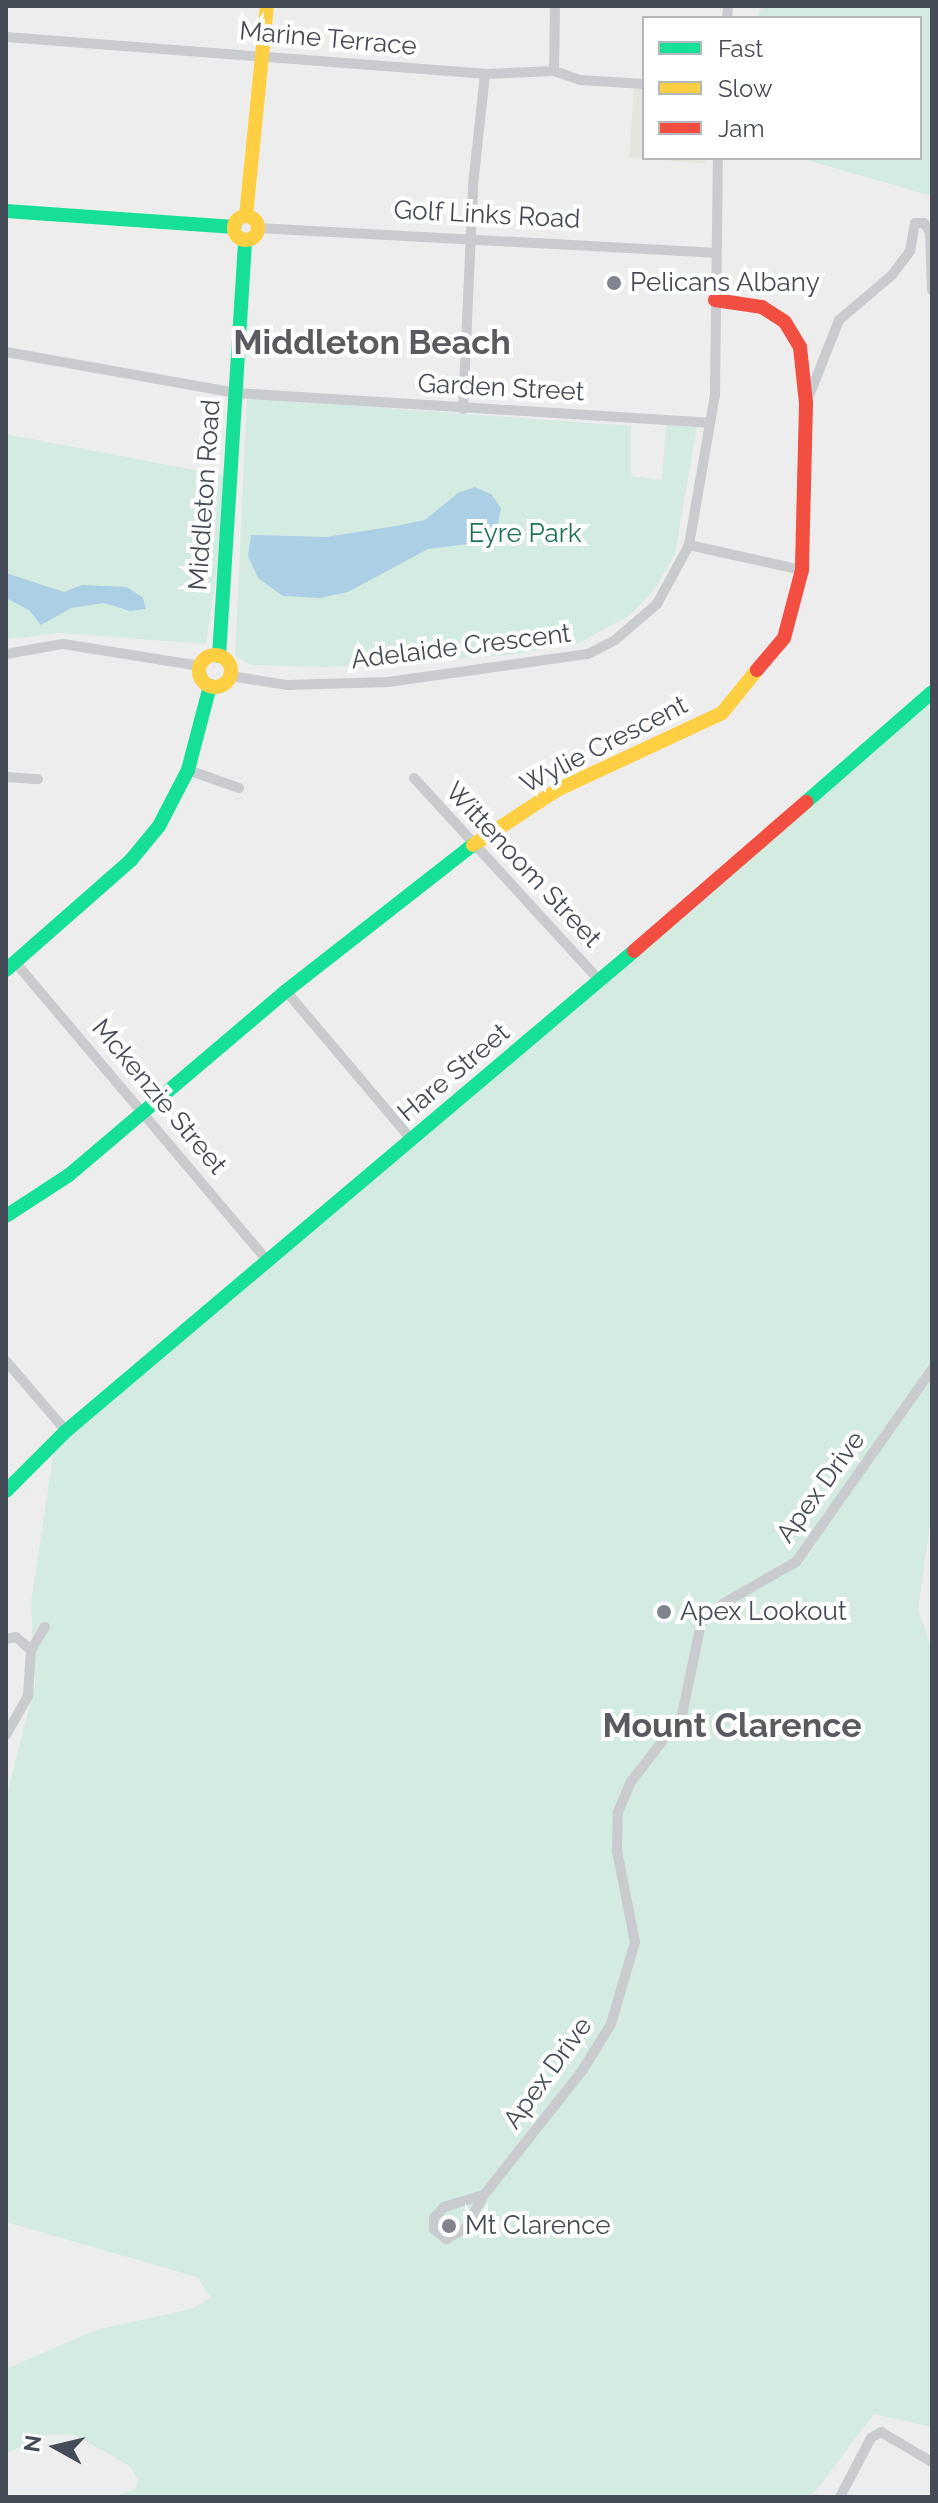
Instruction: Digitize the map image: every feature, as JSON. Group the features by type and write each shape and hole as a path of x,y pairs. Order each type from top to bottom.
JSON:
{"street":[{"path":"234,227 246,216 267,6"},
{"path":"554,71 555,6"},
{"name":"Marine Terrace","path":"6,37 485,74 554,71 580,80 642,84"},
{"path":"463,409 474,238 473,185 485,74"},
{"name":"Adelaide Crescent","path":"230,676 287,685 388,682 588,654 615,640 657,604 689,545 709,423 717,363 713,253 718,160"},
{"path":"6,211 234,227 245,240 258,228 246,216"},
{"path":"806,403 839,320 892,275 910,251 915,223 924,223 930,232 932,290"},
{"name":"Golf Links Road","path":"258,228 713,253"},
{"name":"Middleton Road","path":"219,656 245,240"},
{"name":"Wylie Crescent","path":"6,1216 69,1175 286,991 474,845 557,790 722,713 784,638 802,570 806,403 800,347 785,322 762,307 715,300"},
{"name":"Garden Street","path":"6,352 236,393 709,423"},
{"path":"689,545 802,570"},
{"path":"6,654 63,644 200,666"},
{"path":"219,656 229,664 230,676 222,685 210,686 201,679 200,666 208,658 219,656"},
{"path":"10,966 131,860 159,826 188,770 210,686"},
{"name":"Hare Street","path":"6,1491 66,1431 600,981 932,692"},
{"path":"188,770 239,788"},
{"path":"6,777 38,779"},
{"name":"Wittenoom Street","path":"414,778 600,981"},
{"name":"Mckenzie Street","path":"10,966 141,1111 268,1261"},
{"path":"286,991 412,1140"},
{"path":"6,1361 66,1431"},
{"name":"Apex Drive","path":"484,2195 444,2207 434,2218 434,2229 446,2239 458,2234 484,2195 582,2071 611,2024 635,1942 617,1851 618,1812 631,1782 682,1715 701,1623 716,1608 796,1562 932,1369"},
{"path":"6,1735 28,1696 31,1650 45,1627"},
{"path":"6,1639 16,1637 31,1650"},
{"path":"840,2497 871,2438 881,2432 932,2462"}],"shaded area":[{"path":"634,88 642,89 642,158 629,157"},
{"path":"662,160 706,160 706,164"}],"green space":[{"path":"762,6 932,6 932,196 807,160 922,160 922,16 758,16"},
{"name":"Eyre Park","path":"247,398 631,426 631,476 662,480 666,425 697,427 675,554 654,590 630,615 579,643 510,655 325,667 251,665 235,656"},
{"path":"6,434 230,477 206,644 61,633 6,639"},
{"path":"932,683 932,1511 918,1610 932,1649 932,2427 874,2414 811,2497 115,2497 135,2489 138,2480 130,2466 75,2435 51,2434 6,2453 6,2369 96,2330 191,2309 211,2298 197,2277 6,2222 6,1799 35,1684 31,1602 55,1442 929,695"}],"water":[{"path":"475,487 491,494 501,508 497,530 484,542 428,549 348,592 320,598 283,596 258,578 248,556 251,535 326,537 425,520 458,493"},
{"path":"6,573 64,592 82,585 127,587 143,598 146,609 130,611 104,603 71,608 41,625 29,610 6,598"}],"traffic: fast":[{"path":"6,211 234,227"},
{"path":"219,656 245,240"},
{"path":"6,970 131,860 159,826 188,770 210,686"},
{"path":"806,802 932,692"},
{"path":"6,1216 69,1175 286,991 473,845"},
{"path":"6,1491 66,1431 634,951"}],"traffic: slow":[{"path":"246,216 267,6"},
{"path":"246,216 255,219 258,228 255,237 246,240 237,237 234,228 237,219 246,216"},
{"path":"215,655 226,660 231,671 226,682 215,687 204,682 199,671 204,660 215,655"},
{"path":"473,845 557,790 722,713 757,670"}],"traffic: jam":[{"path":"715,300 762,307 785,322 800,347 806,403 802,570 784,638 757,670"},
{"path":"634,951 806,802"}],"place":[{"name":"Pelicans Albany","path":"614,283"},
{"name":"Apex Lookout","path":"664,1612"},
{"name":"Mt Clarence","path":"449,2226"}],"district":[{"name":"Middleton Beach","path":"372,343"},
{"name":"Mount Clarence","path":"732,1726"}]}
